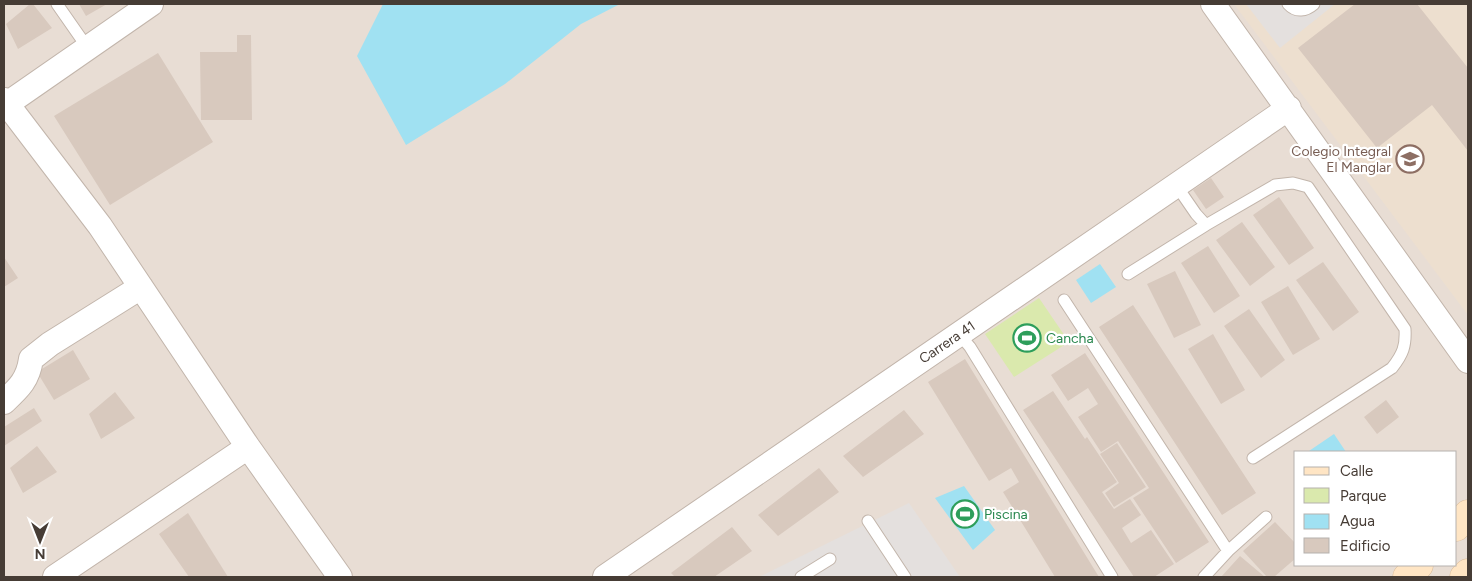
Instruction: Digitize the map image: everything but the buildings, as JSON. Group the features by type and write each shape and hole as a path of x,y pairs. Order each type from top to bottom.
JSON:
{"street":[{"path":"151,4 5,104 100,226 248,447 340,577"},
{"path":"1212,4 1289,108 1468,361"},
{"name":"Carrera 41","path":"605,577 1289,108"},
{"path":"4,402 21,386 29,370 31,359 50,344 141,286"},
{"path":"55,577 248,447"},
{"path":"1457,526 1468,514"},
{"path":"1407,577 1418,566"},
{"path":"1464,577 1468,573"}],"lane":[{"path":"57,4 87,47"},
{"path":"1288,4 1297,10 1308,9 1314,4"},
{"path":"1128,274 1206,225 1275,186 1293,183 1308,187 1405,329 1406,343 1400,358 1392,368 1253,458"},
{"path":"1176,186 1206,225"},
{"path":"1064,300 1228,551"},
{"path":"959,334 970,347 1112,577"},
{"path":"1204,577 1228,551 1266,517"},
{"path":"868,521 900,576"},
{"path":"802,577 830,559"}],"shaded area":[{"path":"4,4 1468,4 1468,577 4,577"},
{"name":"Colegio Integral El Manglar","path":"1234,4 1468,4 1468,315"},
{"path":"1246,4 1335,4 1280,48"},
{"path":"909,503 960,577 759,577"}],"green space":[{"name":"Cancha","path":"1039,298 1069,342 1014,377 985,334"}],"water":[{"path":"383,4 620,4 581,24 505,84 406,145 357,56"},
{"path":"1100,264 1116,287 1091,303 1076,280"},
{"path":"1334,434 1345,451 1309,451"},
{"name":"Piscina","path":"964,486 995,530 973,550 935,498"}],"place":[{"name":"Colegio Integral El Manglar","path":"1410,159"},
{"name":"Cancha","path":"1027,338"},
{"name":"Piscina","path":"965,514"}]}
